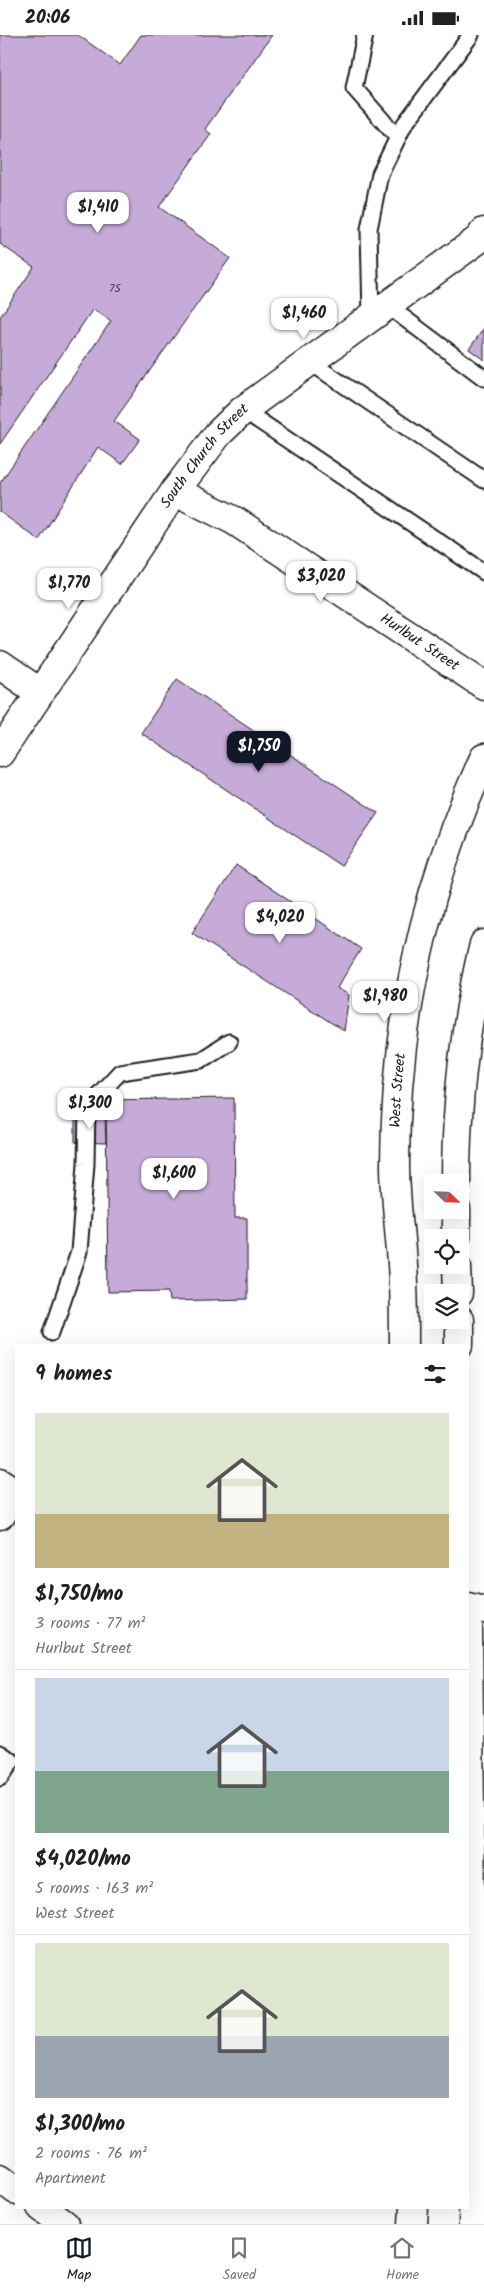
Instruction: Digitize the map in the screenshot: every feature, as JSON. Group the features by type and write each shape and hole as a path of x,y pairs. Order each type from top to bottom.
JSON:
{"main road":[{"name":"South Church Street","path":"0,753 175,491 218,434 243,410 479,239 484,232"},
{"name":"Hurlbut Street","path":"175,491 235,521 484,685"},
{"path":"0,665 40,692"},
{"name":"West Street","path":"404,1344 404,1284 395,1165 397,1104 409,998 434,885 451,835 484,758"},
{"path":"456,1174 456,1140 460,1084 474,989 484,944"},
{"path":"459,1329 459,1344"},
{"path":"0,1481 15,1491"},
{"path":"0,1516 15,1494"},
{"path":"469,1606 484,1610"},
{"path":"469,1636 474,1671 478,1932 472,2224"},
{"path":"0,2178 15,2189"},
{"path":"44,2209 64,2224"},
{"path":"413,2224 414,2209"}],"lane":[{"path":"365,35 354,88 398,138"},
{"path":"471,35 404,125 380,174 369,229 379,312 484,379"},
{"path":"310,363 484,480"},
{"path":"243,410 484,572"},
{"path":"52,1332 79,1252 86,1164 87,1107 120,1072 201,1060 229,1043"},
{"path":"0,1778 9,1759"}],"building":[{"path":"0,35 78,35 120,65 141,35 272,35 205,129 211,134 159,207 230,258 114,421 140,439 122,464 98,447 39,540 0,512 0,483 111,321 93,309 0,444 0,317 34,267 0,244"},
{"path":"484,328 484,360 469,349"},
{"path":"177,679 378,813 341,866 141,733"},
{"path":"236,865 361,949 337,988 349,995 344,1031 192,933"},
{"path":"234,1098 235,1218 247,1218 247,1299 170,1301 169,1291 108,1292 106,1100"},
{"path":"75,1116 105,1117 106,1143 75,1142"}]}
